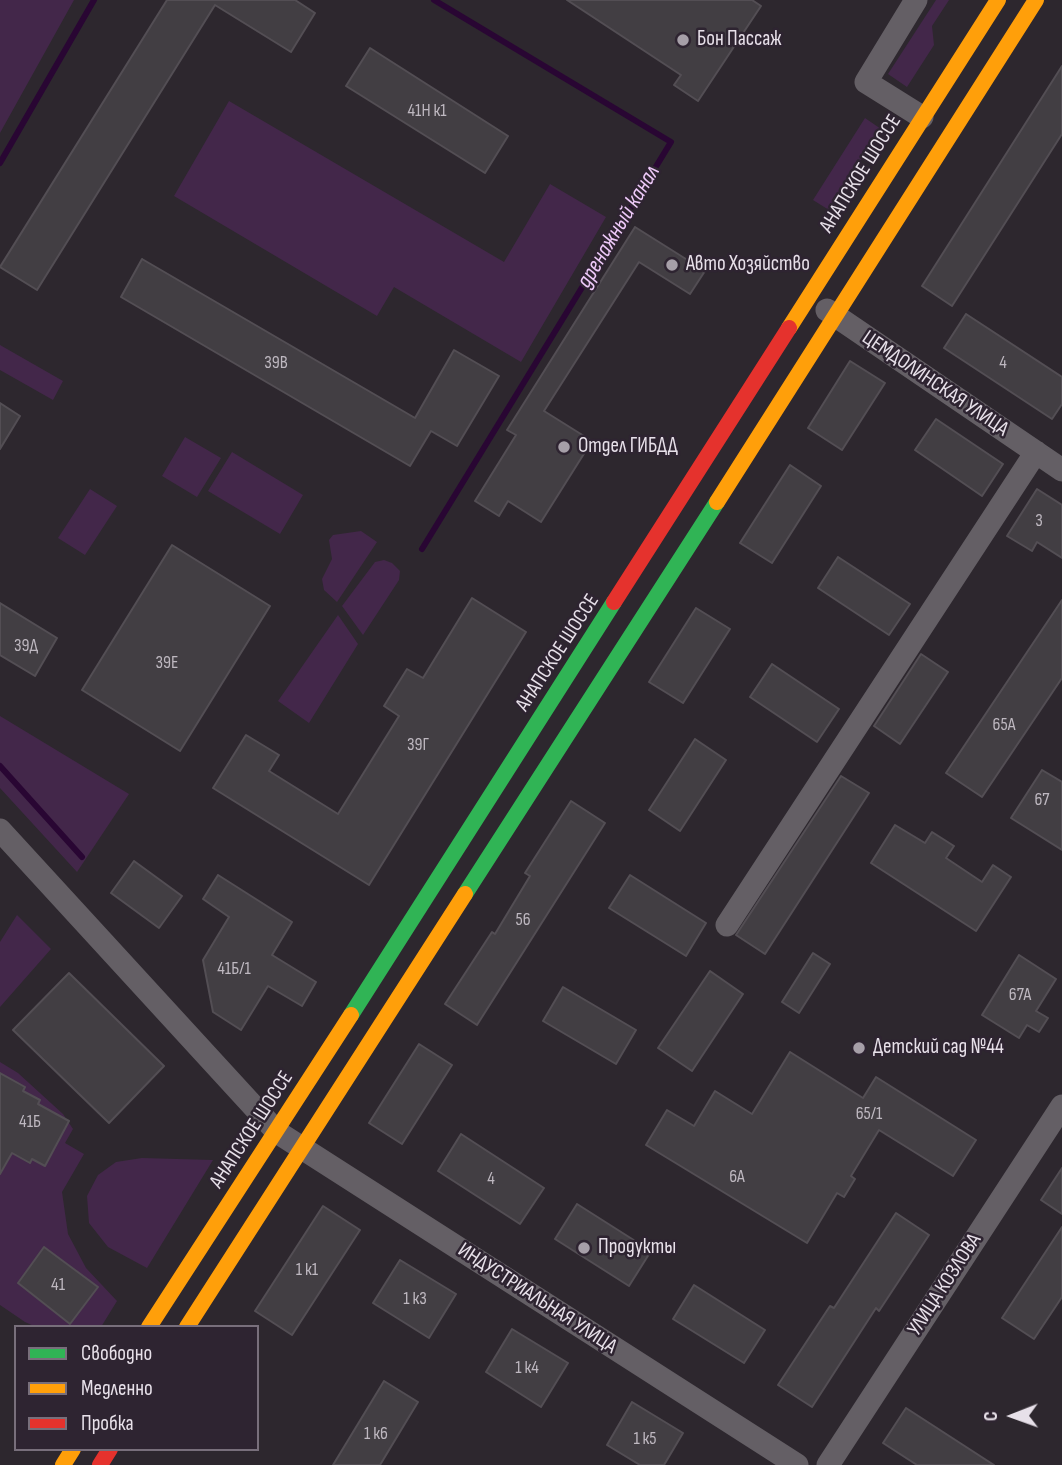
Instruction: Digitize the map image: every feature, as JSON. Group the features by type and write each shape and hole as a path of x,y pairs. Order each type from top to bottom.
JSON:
{"highway":[{"name":"АНАПСКОЕ ШОССЕ","path":"150,1325 998,0"},
{"path":"188,1325 836,317 1036,0"}],"street":[{"path":"916,0 866,82 922,117"},
{"name":"ЦЕМДОЛИНСКАЯ УЛИЦА","path":"808,298 1062,470"},
{"path":"727,925 1035,452"},
{"name":"ИНДУСТРИАЛЬНАЯ УЛИЦА","path":"0,830 276,1132 797,1465"},
{"name":"УЛИЦА КОЗЛОВА","path":"828,1465 1062,1106"}],"shaded area":[{"path":"0,0 74,0 0,133"},
{"path":"936,0 949,0 932,26 934,45 907,87 888,74"},
{"path":"229,101 504,262 550,184 606,217 521,362 394,287 377,316 174,196"},
{"path":"865,118 881,129 829,210 813,200"},
{"path":"0,345 63,381 53,400 0,370"},
{"path":"185,437 221,458 197,497 162,476"},
{"path":"232,452 303,495 280,534 208,491"},
{"path":"90,489 117,506 85,555 58,538"},
{"path":"361,531 377,542 337,602 324,590 322,579 332,559 329,540 333,535"},
{"path":"384,560 400,571 399,580 363,635 342,606 375,562"},
{"path":"338,615 358,644 309,723 278,701"},
{"path":"0,716 129,794 77,872 0,788"},
{"path":"17,915 51,949 0,1007 0,942"},
{"path":"0,1062 18,1073 63,1114 73,1129 65,1143 84,1154 62,1192 68,1234 86,1268 117,1301 102,1325 32,1325 0,1305"},
{"path":"142,1158 213,1160 147,1268 108,1247 89,1223 87,1196 98,1175 116,1162"}],"building":[{"path":"167,0 295,0 315,13 291,52 215,5 37,290 0,267"},
{"name":"Бон Пассаж","path":"567,0 752,0 761,6 698,101 674,85 681,75"},
{"path":"370,48 508,136 485,173 346,86"},
{"path":"1062,66 1062,134 952,306 922,286"},
{"path":"635,227 705,271 690,294 639,262 544,411 592,441 541,522 508,501 499,516 475,501 516,435 507,430"},
{"path":"142,259 415,418 454,350 499,376 457,446 431,431 410,466 121,297"},
{"path":"966,314 1062,377 1062,404 1052,419 944,348"},
{"path":"850,361 885,383 842,450 808,428"},
{"path":"0,403 20,416 0,449"},
{"path":"936,419 1003,464 982,496 915,450"},
{"path":"790,465 821,486 772,563 740,543"},
{"path":"1037,489 1062,505 1062,558 1037,542 1032,551 1007,536"},
{"path":"172,545 270,606 180,751 82,690"},
{"path":"838,557 910,604 889,635 818,588"},
{"path":"472,598 526,632 369,885 213,788 246,735 279,755 269,771 338,814 399,716 384,706 407,669 423,678"},
{"path":"1062,600 1062,678 982,797 946,773"},
{"path":"0,603 57,638 35,676 0,655"},
{"path":"696,608 730,629 683,703 649,682"},
{"path":"921,654 948,672 900,744 874,726"},
{"path":"772,664 839,709 817,742 750,697"},
{"path":"695,739 726,760 680,831 649,810"},
{"path":"1042,770 1062,782 1062,850 1011,818"},
{"path":"841,776 869,793 765,954 736,935"},
{"path":"571,801 605,823 477,1025 445,1004 492,932 495,934 530,876 525,873"},
{"path":"895,825 925,843 932,832 954,846 946,858 982,882 993,865 1011,877 976,931 871,863"},
{"path":"134,861 182,896 159,928 111,893"},
{"path":"218,875 292,922 272,955 316,982 302,1006 268,986 241,1030 213,1012 203,960 229,917 203,899"},
{"path":"630,875 706,923 686,956 609,908"},
{"path":"813,953 830,964 799,1013 782,1002"},
{"path":"1019,955 1056,979 1036,1011 1048,1018 1039,1032 1027,1025 1019,1038 982,1015"},
{"path":"710,971 743,994 692,1071 658,1048"},
{"path":"69,973 164,1066 109,1123 13,1030"},
{"path":"563,987 636,1030 616,1064 543,1021"},
{"path":"419,1044 452,1065 402,1144 369,1123"},
{"path":"790,1052 863,1098 876,1077 976,1140 953,1176 879,1130 851,1176 855,1179 844,1197 837,1193 807,1243 646,1145 667,1110 694,1126 715,1091 752,1114"},
{"path":"0,1073 25,1087 23,1091 40,1100 38,1104 69,1121 45,1166 32,1159 30,1163 12,1153 0,1174"},
{"path":"461,1134 544,1188 520,1224 438,1171"},
{"path":"1062,1168 1062,1214 1041,1200"},
{"path":"577,1204 651,1251 629,1286 555,1239"},
{"path":"323,1206 360,1230 292,1335 255,1311"},
{"path":"896,1213 929,1235 879,1311 876,1308 812,1407 778,1385 830,1306 834,1308"},
{"path":"1062,1227 1062,1297 1034,1339 1002,1318"},
{"path":"44,1247 98,1287 70,1324 18,1283"},
{"path":"400,1260 456,1294 429,1338 373,1303"},
{"path":"694,1285 765,1330 744,1363 673,1319"},
{"path":"512,1329 568,1363 541,1407 486,1372"},
{"path":"384,1381 418,1402 380,1465 333,1465"},
{"path":"632,1402 683,1433 664,1465 640,1465 607,1445"},
{"path":"906,1408 994,1465 917,1465 883,1443"}],"waterway":[{"name":"дренажный канал","path":"0,163 94,0"},
{"name":"дренажный канал","path":"422,549 671,142 434,0"},
{"name":"дренажный канал","path":"0,766 82,857"}],"traffic: fast":[{"path":"465,894 717,502"},
{"path":"351,1015 614,602"}],"traffic: slow":[{"path":"789,328 998,0"},
{"path":"717,502 1036,0"},
{"path":"188,1325 465,894"},
{"path":"150,1325 351,1015"},
{"path":"63,1465 72,1451"}],"traffic: jam":[{"path":"614,602 789,328"},
{"path":"100,1465 109,1451"}],"place":[{"name":"Бон Пассаж","path":"683,40"},
{"name":"Авто Хозяйство","path":"672,265"},
{"name":"Отдел ГИБДД","path":"564,447"},
{"name":"Детский сад №44","path":"859,1048"},
{"name":"Продукты","path":"584,1248"}]}
